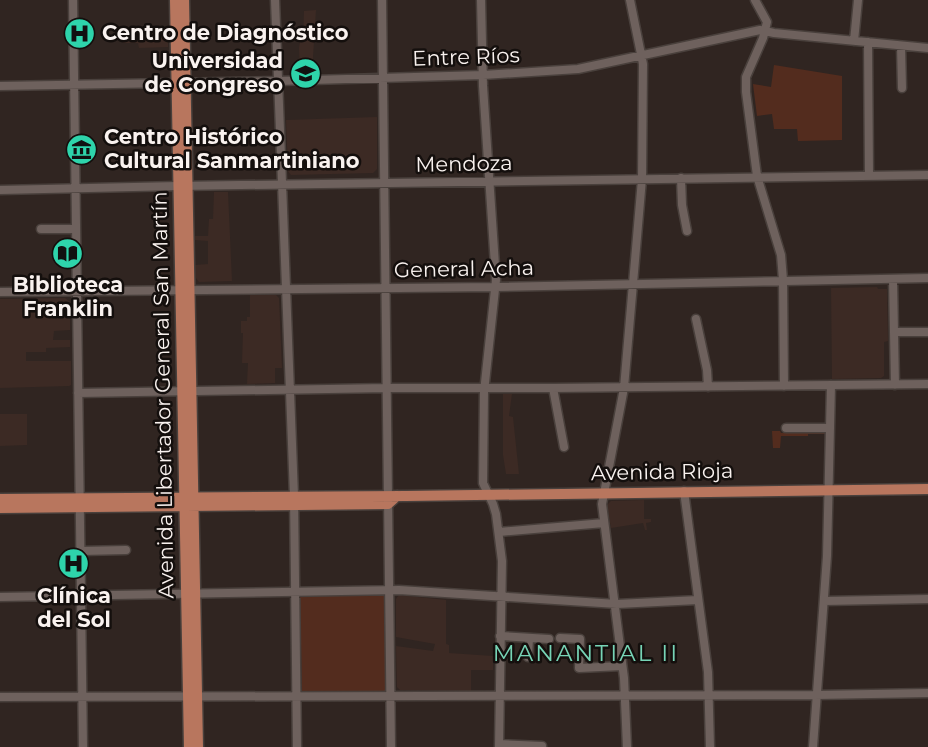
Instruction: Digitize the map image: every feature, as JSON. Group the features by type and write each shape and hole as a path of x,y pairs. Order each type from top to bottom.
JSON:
{"main road":[{"name":"Avenida Libertador General San Martín","path":"175,0 181,83 189,501 192,697 188,747"},
{"name":"Avenida Libertador General San Martín","path":"181,83 184,0"},
{"name":"Avenida Rioja","path":"0,499 80,502 294,500 604,492 928,489"},
{"name":"Avenida Rioja","path":"0,508 80,502"},
{"name":"Avenida Libertador General San Martín","path":"192,697 198,747"}],"street":[{"path":"73,0 83,747"},
{"path":"275,0 294,500 297,747"},
{"path":"382,0 391,498 391,747"},
{"path":"481,0 482,75 495,287 484,388 483,483 496,514 502,561 499,746 542,746"},
{"path":"627,747 625,695 602,504 624,388 642,179 643,64 630,0"},
{"path":"755,0 766,22 765,31 745,82 758,177 781,255 784,386"},
{"path":"854,41 858,0"},
{"name":"Entre Ríos","path":"0,86 383,78 578,69 760,30 928,48"},
{"path":"868,42 869,176"},
{"path":"901,46 902,88"},
{"name":"Mendoza","path":"0,190 928,176"},
{"path":"681,178 687,231"},
{"path":"41,229 75,229"},
{"name":"General Acha","path":"0,292 495,287 928,278"},
{"path":"893,279 895,385"},
{"path":"695,319 707,370 708,387"},
{"path":"894,332 928,332"},
{"path":"78,393 928,384"},
{"path":"813,747 824,601 831,385"},
{"path":"553,388 564,447"},
{"path":"786,428 831,428"},
{"path":"684,491 709,695 710,747"},
{"path":"499,532 604,523"},
{"path":"80,551 126,550"},
{"path":"0,597 389,590 614,604 698,600"},
{"path":"824,601 928,599"},
{"path":"500,636 549,639"},
{"path":"528,657 529,638"},
{"path":"560,638 580,639 575,668 622,666"},
{"path":"0,698 928,693"}],"shaded area":[{"path":"316,10 312,73 300,73 299,48 300,42 303,41 304,11"},
{"path":"168,30 168,47 139,48 138,43 123,43 123,31"},
{"path":"774,65 842,76 842,140 798,141 797,129 774,129 772,114 757,116 753,84 771,87"},
{"path":"377,117 377,169 373,173 291,175 288,171 286,120"},
{"path":"214,192 228,192 232,281 199,282 195,265 208,264 208,241 195,240 195,236 208,236 209,219 213,219"},
{"path":"831,288 887,289 888,341 884,342 884,376 832,379"},
{"path":"250,295 276,295 279,298 282,368 275,368 275,383 247,384 248,363 242,363 241,321 247,321 247,317 250,317"},
{"path":"65,298 70,302 70,330 54,331 53,340 70,340 70,347 46,348 46,352 26,352 26,361 71,361 71,385 0,388 0,299"},
{"path":"503,394 512,394 509,416 513,417 519,474 506,474 503,455"},
{"path":"0,414 27,414 27,445 0,446"},
{"path":"772,431 825,431 825,434 781,436 780,448 773,448"},
{"path":"644,500 644,519 651,519 651,522 646,523 647,530 643,523 611,528 607,505 611,501"},
{"path":"384,594 386,692 302,692 300,596"},
{"path":"399,595 446,600 446,644 449,645 449,653 493,656 493,670 471,670 471,691 400,690 397,687 396,646 433,651 435,644 396,637 396,599"}],"place":[{"name":"Centro de Diagnóstico","path":"79,33"},
{"name":"Universidad de Congreso","path":"306,73"},
{"name":"Centro Histórico Cultural Sanmartiniano","path":"81,149"},
{"name":"Biblioteca Franklin","path":"68,253"},
{"name":"Clínica del Sol","path":"74,564"}],"district":[{"name":"MANANTIAL II","path":"586,653"}]}
